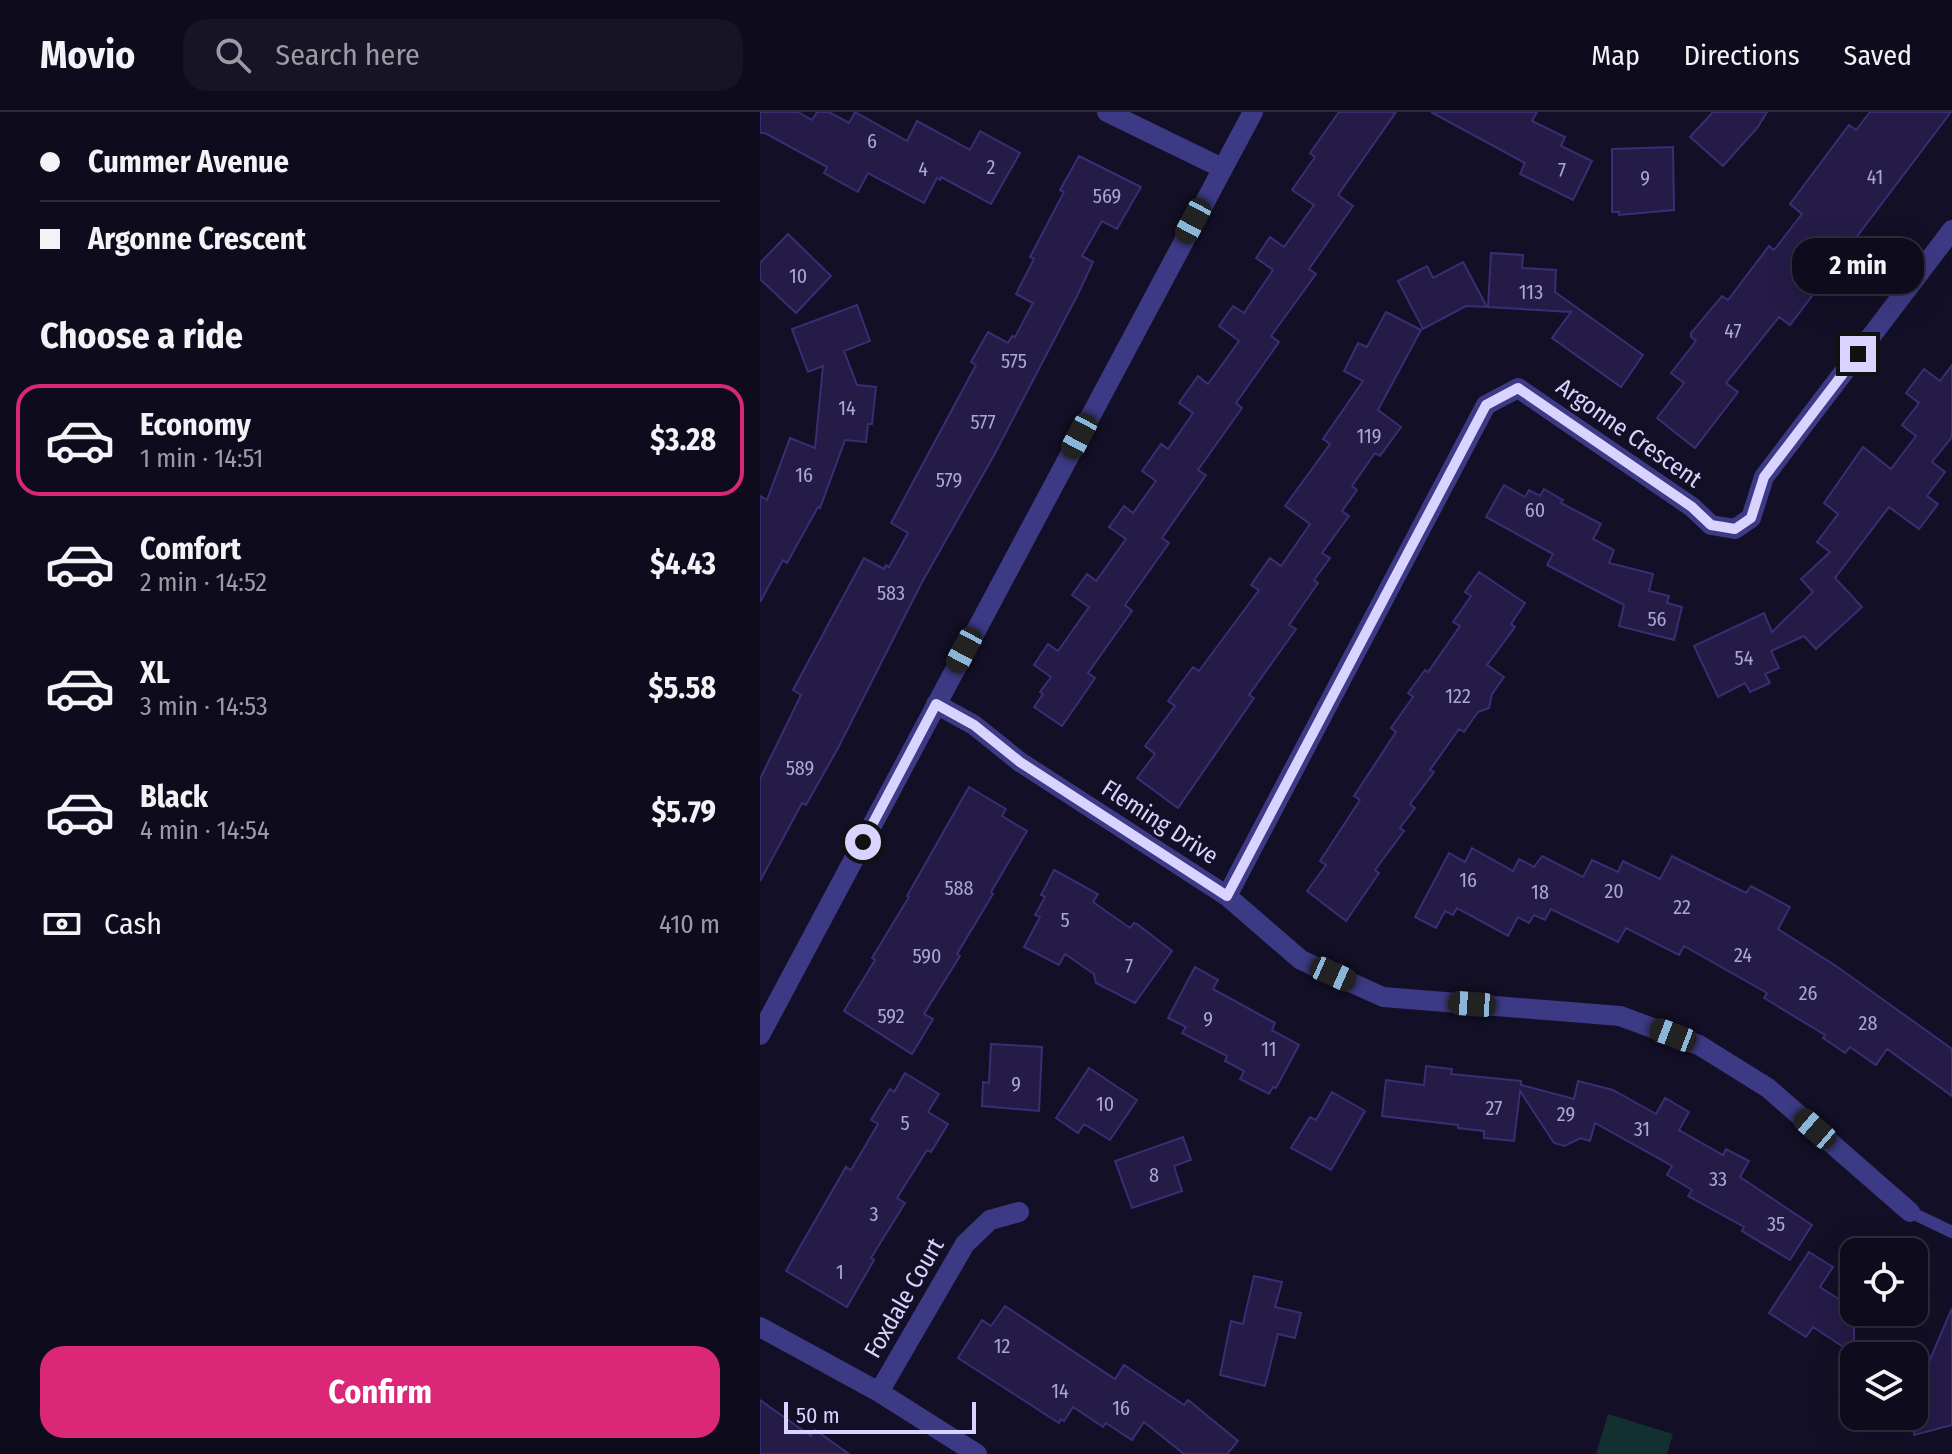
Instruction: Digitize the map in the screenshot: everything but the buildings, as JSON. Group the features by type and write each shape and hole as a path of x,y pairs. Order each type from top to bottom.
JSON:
{"street":[{"path":"1107,112 1222,168"},
{"path":"760,1035 1253,112"},
{"name":"Argonne Crescent","path":"1227,896 1486,405 1518,388 1692,507 1711,525 1735,529 1751,518 1764,477 1952,230"},
{"name":"Fleming Drive","path":"936,704 974,725 1020,762 1227,896 1301,960 1383,997 1620,1016 1699,1045 1768,1088 1910,1212"},
{"name":"Foxdale Court","path":"879,1392 965,1244 990,1220 1019,1212"},
{"path":"760,1327 879,1392 977,1454"}],"lane":[{"path":"1910,1212 1952,1232"}],"green space":[{"path":"1608,1414 1673,1434 1667,1454 1596,1454"}],"route":[{"path":"863,842 936,704 974,725 1020,762 1227,896 1486,405 1518,388 1692,507 1711,525 1735,529 1751,518 1764,477 1858,354"}]}
